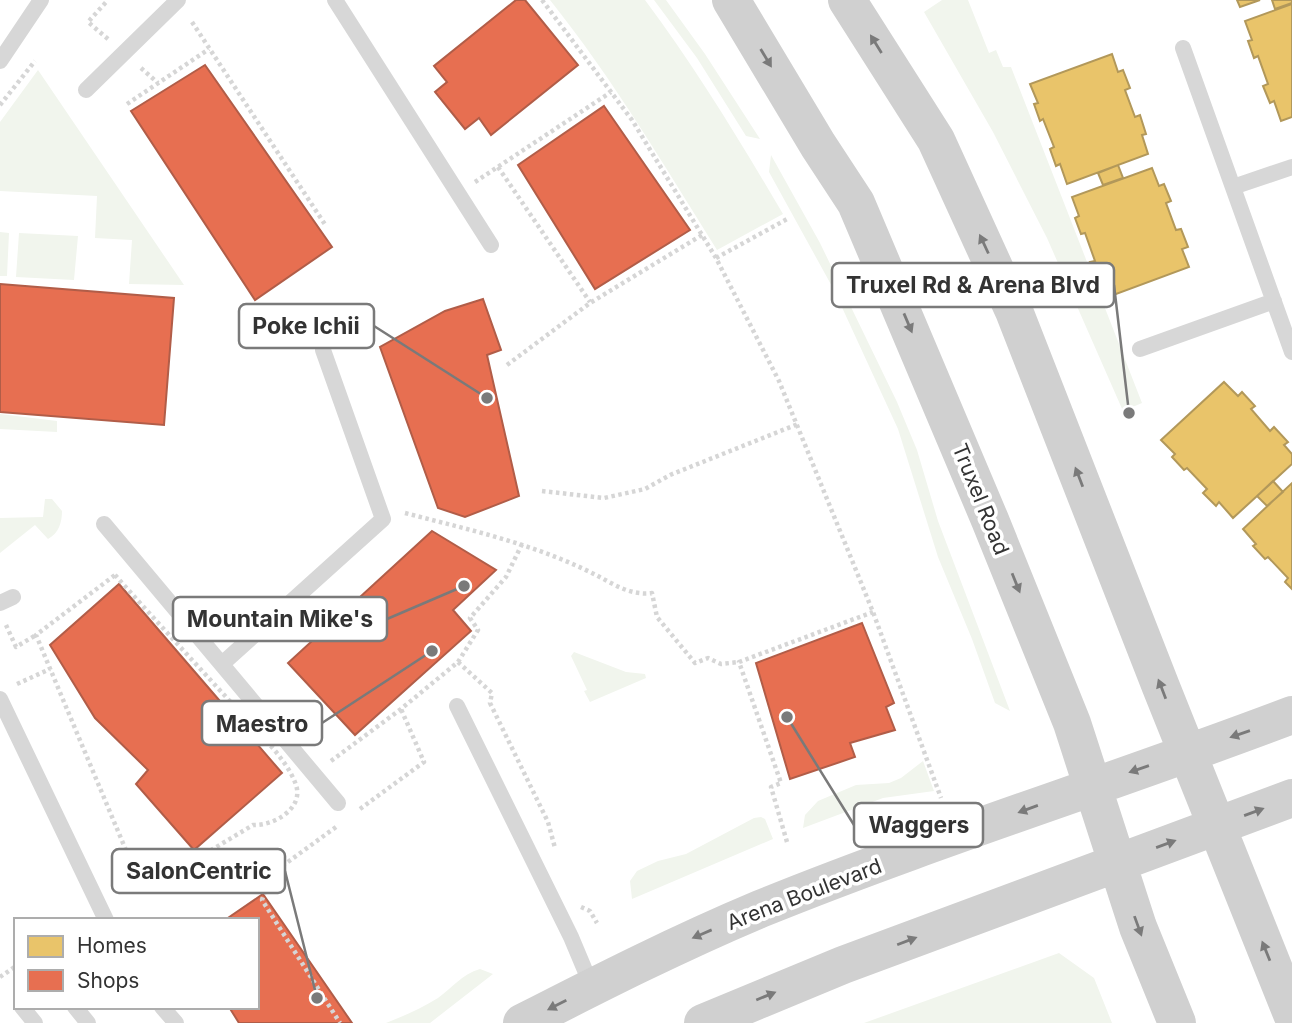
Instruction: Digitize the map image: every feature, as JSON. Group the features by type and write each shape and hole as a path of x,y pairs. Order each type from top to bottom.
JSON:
{"main road":[{"name":"Truxel Road","path":"731,0 818,145 856,202 1072,723 1138,927 1177,1023"},
{"path":"850,1 936,140 1014,311 1292,1014"},
{"name":"Arena Boulevard","path":"522,1023 592,986 761,909 1092,785 1292,715"},
{"path":"703,1023 843,965 1292,798"}],"lane":[{"path":"0,61 41,0"},
{"path":"86,90 178,0"},
{"path":"335,0 491,245"},
{"path":"1183,48 1292,352"},
{"path":"1233,187 1292,167"},
{"path":"1140,349 1274,301"},
{"path":"222,664 383,519 323,350"},
{"path":"104,524 338,803"},
{"path":"0,699 105,918"},
{"path":"457,706 571,937 592,986"},
{"path":"24,1009 35,1023"},
{"path":"77,1009 88,1023"},
{"path":"164,1009 176,1023"}],"path":[{"path":"542,0 632,120 716,258 779,381 873,612 940,798"},
{"path":"192,22 326,226"},
{"path":"127,104 209,49"},
{"path":"0,105 35,61"},
{"path":"458,194 611,92"},
{"path":"498,167 590,303"},
{"path":"716,258 789,218"},
{"path":"507,365 590,303 702,235"},
{"path":"542,491 604,498 645,489 670,475 797,424"},
{"path":"400,512 522,544 593,573 621,588 644,594 652,593 657,617 695,663 708,658 721,664 739,662 873,612"},
{"path":"297,786 401,709 458,662 478,631 470,618 506,577 522,544"},
{"path":"5,623 16,647 115,575 274,750 297,786 297,798 290,811 266,826 253,825 143,891 36,635"},
{"path":"458,662 492,693 490,703 548,822 558,857"},
{"path":"739,662 781,783 771,787 787,842"},
{"path":"12,686 50,669"},
{"path":"349,817 424,762 401,709"},
{"path":"338,825 270,875 262,900 340,1023"},
{"path":"580,907 590,911 597,923"}],"shaded area":[{"path":"550,0 645,0 700,78 783,214 717,250 617,91"},
{"path":"654,0 666,0 760,139 746,136 697,58"},
{"path":"942,0 968,0 989,53 996,50 1003,67 1011,67 1142,403 1123,411 1047,238 993,132 924,12"},
{"path":"38,70 184,285 129,284 132,240 95,238 97,196 0,191 0,122"},
{"path":"771,155 820,243 897,402 917,450 938,521 1010,711 995,703 938,557 898,429 834,290 769,172"},
{"path":"0,232 9,233 7,276 0,276"},
{"path":"19,233 78,236 74,280 16,277"},
{"path":"0,414 57,421 57,432 0,429"},
{"path":"45,499 52,499 62,511 55,534 48,539 35,525 0,553 0,518 43,517"},
{"path":"574,652 626,672 645,674 646,678 590,702 571,656"},
{"path":"923,761 934,791 883,798 803,828 805,815 818,801 856,785 889,783 901,778"},
{"path":"754,818 765,819 773,839 632,899 630,881 637,871 658,861 686,854"},
{"path":"1059,953 1094,978 1112,1023 864,1023"},
{"path":"480,969 493,974 430,1023 386,1023 432,1002 462,978"}],"building: Homes":[{"path":"1237,0 1260,0 1240,7"},
{"path":"1272,0 1292,0 1292,3 1275,9"},
{"path":"1292,4 1292,117 1281,121 1274,101 1270,103 1263,86 1268,84 1258,56 1254,58 1248,41 1252,40 1245,21"},
{"path":"1112,54 1118,72 1123,70 1130,88 1125,90 1135,117 1140,115 1148,154 1067,184 1060,164 1056,166 1050,149 1054,147 1043,119 1040,121 1034,104 1038,103 1030,84"},
{"path":"1118,165 1123,178 1103,185 1098,173"},
{"path":"1152,168 1159,186 1164,184 1171,201 1166,203 1176,230 1181,229 1188,247 1182,249 1189,267 1108,297 1101,277 1097,279 1090,262 1095,261 1085,233 1081,234 1075,218 1079,216 1072,197"},
{"path":"1224,382 1238,396 1242,392 1255,406 1251,409 1270,431 1274,427 1288,442 1284,445 1292,454 1292,464 1233,518 1219,502 1216,506 1203,493 1207,489 1187,468 1184,470 1172,457 1175,454 1161,440"},
{"path":"1273,481 1283,492 1267,506 1257,496"},
{"path":"1292,483 1292,589 1285,582 1288,578 1253,546 1256,544 1243,529"}],"building: Shops":[{"path":"516,0 525,0 578,65 491,135 479,118 465,129 435,92 447,82 434,66"},
{"path":"205,65 332,247 255,300 131,111"},
{"path":"604,106 690,230 595,289 518,165"},
{"path":"0,284 174,298 164,425 0,412"},
{"path":"483,299 501,350 487,355 519,496 465,517 438,508 380,347 445,311"},
{"path":"432,531 496,570 453,610 471,631 355,735 288,663"},
{"path":"119,584 282,773 194,850 136,784 148,770 95,718 50,645"},
{"path":"862,623 894,703 886,707 895,730 850,743 855,757 790,779 756,663"},
{"path":"263,894 352,1023 239,1023 230,1009 259,1009 259,918 228,918"}],"place":[{"name":"Poke Ichii","path":"487,398"},
{"name":"Truxel Rd & Arena Blvd","path":"1129,413"},
{"name":"Mountain Mike's","path":"464,586"},
{"name":"Maestro","path":"432,651"},
{"name":"Waggers","path":"787,717"},
{"name":"SalonCentric","path":"317,998"}]}
